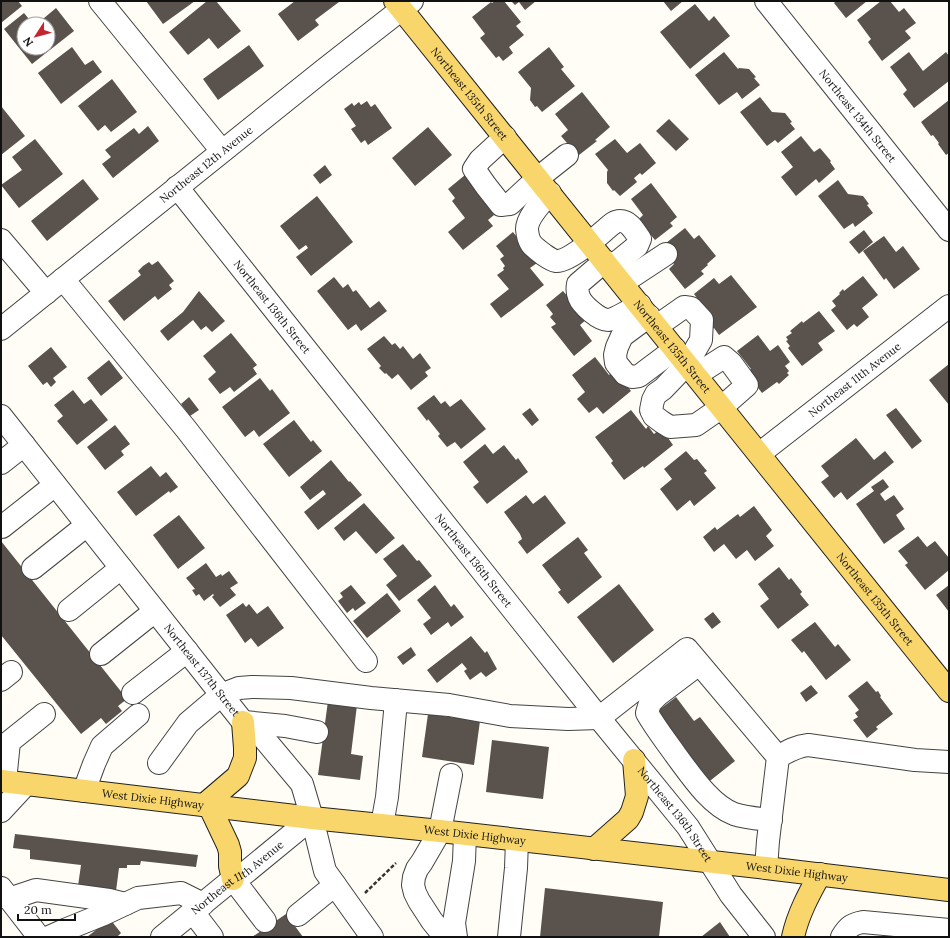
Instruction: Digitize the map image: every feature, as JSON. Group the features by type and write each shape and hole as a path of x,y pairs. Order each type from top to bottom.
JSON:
{"main road":[{"name":"Northeast 135th Street","path":"403,4 505,137 949,691"},
{"path":"233,879 228,845 207,805 238,776 244,758 245,748 243,722"},
{"path":"594,849 628,819 632,812 636,796 634,760"},
{"name":"West Dixie Highway","path":"3,781 312,818 440,831 949,890"},
{"path":"792,937 798,918 820,874"}],"street":[{"path":"100,1 222,151"},
{"name":"Northeast 134th Street","path":"766,1 949,230"},
{"name":"Northeast 12th Avenue","path":"1,329 403,4"},
{"path":"505,137 480,160 474,169 501,205 510,204 544,186"},
{"path":"567,155 544,186 527,227 528,240 536,250 548,258 557,261 566,259 590,243 616,221 622,220 629,224 640,239 637,246 612,271"},
{"name":"Northeast 136th Street","path":"177,187 599,718 688,827 709,862 760,936"},
{"path":"1,240 46,293"},
{"path":"649,316 622,336 617,348 615,355 616,363 625,374 632,377 639,376 686,363 724,357 731,362 747,385 722,407 696,425 670,426 662,422 654,416 651,410 653,400 656,394 663,389 686,363 701,340 702,320 690,308 684,307 649,316 608,320 601,318 590,311 582,303 578,296 578,284 612,271 666,254"},
{"path":"63,279 186,429 366,660"},
{"name":"Northeast 11th Avenue","path":"759,454 949,306"},
{"name":"Northeast 137th Street","path":"1,416 243,722 262,735 302,784 326,871 369,936"},
{"path":"1,463 24,445"},
{"path":"2,527 55,485"},
{"path":"33,568 87,525"},
{"path":"69,610 121,568"},
{"path":"101,654 155,612"},
{"path":"159,763 188,723 221,695 239,688 291,688 371,698 449,705 510,716 568,719 599,718 687,649 778,757 766,868"},
{"path":"133,694 187,651"},
{"path":"699,664 658,695 650,703 647,713 653,724 691,776 709,797 720,806 735,814 771,820"},
{"path":"382,825 387,797 395,700"},
{"path":"3,781 9,742 44,714"},
{"path":"84,791 102,746 138,715"},
{"path":"243,722 285,726 317,732"},
{"path":"778,757 801,745 808,745 908,759 949,762"},
{"path":"445,937 418,901 413,885 417,869 440,831 451,775"},
{"path":"1,811 26,784"},
{"name":"Northeast 11th Avenue","path":"162,937 233,879 245,873 312,818"},
{"path":"456,937 454,923 464,861 465,834"},
{"path":"509,937 516,868 517,840"},
{"path":"233,879 266,921"},
{"path":"298,915 334,885"},
{"path":"5,893 36,890 109,900 125,904"},
{"path":"5,893 39,937"},
{"path":"49,937 138,898 181,893 198,908 212,937"},
{"path":"842,937 847,929 854,924 863,922 949,930"}],"path":[{"path":"364,894 401,858"}],"building":[{"path":"1,1 18,1 22,6 1,23"},
{"path":"146,1 195,1 163,24"},
{"path":"207,1 216,1 241,31 218,49 209,38 188,55 169,32"},
{"path":"295,1 339,2 315,20 319,25 298,41 278,14"},
{"path":"495,1 504,1 521,22 516,26 524,35 509,47 513,53 503,61 499,56 496,58 480,38 485,34 472,17 491,2 492,3"},
{"path":"511,1 536,1 525,10 519,2 515,5"},
{"path":"663,1 683,1 671,11"},
{"path":"836,1 867,1 846,18 834,3"},
{"path":"881,1 890,1 899,12 904,8 916,23 905,31 911,38 882,61 868,42 871,39 857,20"},
{"path":"695,4 709,21 714,16 730,36 690,69 660,32"},
{"path":"56,8 74,31 56,45 56,16 46,16"},
{"path":"16,19 16,44 4,29"},
{"path":"249,45 264,66 218,100 203,79"},
{"path":"72,47 85,65 93,60 102,72 61,104 38,73"},
{"path":"549,47 564,67 561,69 575,86 542,112 537,106 535,107 530,100 531,88 518,72"},
{"path":"724,52 738,69 749,69 756,77 754,78 760,85 742,99 737,92 719,105 695,75"},
{"path":"909,52 923,71 946,52 949,56 949,81 914,108 903,94 907,90 890,67"},
{"path":"26,56 42,56 32,64"},
{"path":"112,79 137,112 111,132 105,125 98,131 78,106"},
{"path":"582,92 610,127 595,140 597,141 579,155 561,136 568,130 555,114"},
{"path":"760,97 772,112 785,113 795,129 778,143 775,140 767,146 740,112"},
{"path":"949,100 949,153 946,155 933,135 931,136 921,122"},
{"path":"367,101 371,107 375,104 392,128 368,145 365,140 361,143 351,129 356,126 344,109 352,103 354,106 359,102 361,105"},
{"path":"1,106 25,136 1,155"},
{"path":"669,119 689,139 676,151 656,131"},
{"path":"148,126 159,141 113,178 102,164 111,157 105,150 134,128 139,134"},
{"path":"428,127 452,155 415,186 392,158"},
{"path":"801,136 814,152 820,148 831,161 830,162 835,169 819,183 816,179 796,196 781,177 793,167 781,152"},
{"path":"35,139 63,174 19,208 1,185 22,170 12,157"},
{"path":"615,139 627,153 640,143 656,163 642,175 640,173 634,178 637,182 620,196 614,190 613,191 607,183 608,170 595,154"},
{"path":"325,165 332,175 320,184 313,175"},
{"path":"465,175 494,215 488,220 493,226 463,250 448,232 465,218 452,201 455,198 448,189"},
{"path":"83,179 99,199 47,241 31,221"},
{"path":"838,180 848,194 863,196 873,213 855,227 853,223 844,229 818,196"},
{"path":"651,183 677,217 670,223 673,226 655,240 649,233 647,235 639,224 639,219 643,215 631,199"},
{"path":"317,196 353,242 311,276 296,257 308,248 306,245 299,250 280,226"},
{"path":"685,228 694,239 699,235 716,256 701,271 704,274 685,289 669,269 674,264 661,247"},
{"path":"864,230 873,242 859,254 849,242"},
{"path":"513,232 537,263 530,268 544,285 501,318 490,304 509,289 497,275 504,270 503,268 505,266 500,259 504,256 496,246"},
{"path":"884,236 896,252 903,246 920,269 894,289 886,278 884,280 863,251"},
{"path":"158,261 174,281 169,285 172,289 158,300 155,296 124,321 108,301 141,275 138,271 143,266 149,262 152,265"},
{"path":"731,275 757,307 719,335 714,328 712,329 706,310 694,294 714,278 719,284"},
{"path":"863,276 878,295 862,308 869,317 857,327 854,324 847,330 831,310 836,306 832,301 843,289 844,291"},
{"path":"334,277 343,288 348,284 353,292 356,290 370,308 379,301 387,311 361,331 356,324 348,330 317,291"},
{"path":"199,291 225,321 212,332 206,326 201,330 193,320 168,341 160,331 183,312"},
{"path":"563,291 587,319 580,325 592,341 574,356 551,327 556,324 550,317 553,314 546,305"},
{"path":"819,311 835,331 818,343 823,350 802,366 788,348 790,346 786,341 788,340 786,337 792,333 790,331 802,321 803,323"},
{"path":"231,333 257,365 253,368 257,374 234,392 230,387 220,394 208,379 216,372 203,356"},
{"path":"758,335 770,351 778,345 790,362 785,366 789,371 787,373 789,375 779,384 777,382 762,393 746,372 751,369 737,351"},
{"path":"384,336 392,345 395,343 400,349 403,346 413,359 420,353 431,368 425,372 428,376 411,390 398,374 392,379 386,373 385,374 379,368 381,366 367,349"},
{"path":"51,347 67,367 53,378 56,382 51,387 47,382 43,385 28,366"},
{"path":"595,357 609,375 614,370 631,391 603,414 597,407 589,413 577,399 585,392 572,375"},
{"path":"109,360 123,378 101,396 87,378"},
{"path":"949,364 949,405 929,380"},
{"path":"260,378 270,391 272,389 290,413 259,437 254,430 245,437 222,407"},
{"path":"73,390 84,404 91,399 108,420 77,445 57,421 63,416 54,405"},
{"path":"434,395 441,404 445,401 450,407 461,399 486,429 461,449 455,442 447,447 438,436 440,434 417,408"},
{"path":"189,397 199,410 190,416 181,404"},
{"path":"530,408 539,420 532,426 522,414"},
{"path":"896,408 922,441 912,449 886,415"},
{"path":"631,410 646,429 648,426 654,434 661,428 673,445 644,468 643,466 624,480 611,463 613,461 595,437"},
{"path":"294,420 311,442 313,440 322,451 289,477 263,444"},
{"path":"115,425 130,444 121,451 124,455 105,470 87,447"},
{"path":"856,438 874,460 885,451 894,462 847,500 841,492 834,498 821,482 829,476 821,466"},
{"path":"485,444 493,454 504,445 516,460 518,458 528,472 487,504 473,487 479,482 463,462"},
{"path":"686,451 694,460 697,459 707,471 704,473 716,488 694,506 690,500 677,511 660,489 672,479 664,469"},
{"path":"331,460 362,495 318,530 304,512 326,494 323,490 310,500 300,487"},
{"path":"151,466 160,477 166,472 178,487 170,493 169,491 136,516 117,492"},
{"path":"883,479 889,487 880,494 885,501 894,495 904,509 896,515 905,529 884,544 856,504 874,491 871,487"},
{"path":"526,495 533,504 545,495 566,523 527,554 518,542 522,539 520,534 504,512"},
{"path":"364,503 395,538 376,554 356,531 344,541 334,528"},
{"path":"754,506 772,530 766,536 774,546 755,561 747,550 736,559 724,544 714,552 703,537 715,527 717,530 738,514 740,517"},
{"path":"179,515 205,548 178,569 153,535"},
{"path":"918,536 927,547 935,541 949,558 949,570 925,590 905,565 908,563 898,551"},
{"path":"578,537 588,550 584,553 602,577 568,604 558,592 561,590 542,565"},
{"path":"1,541 127,699 118,706 122,711 106,724 101,718 81,734 1,635"},
{"path":"403,544 432,576 399,601 386,585 397,576 383,559"},
{"path":"206,563 216,577 221,574 222,576 229,571 238,583 230,588 236,595 220,607 212,597 214,595 213,594 204,601 199,594 196,596 192,590 195,589 186,578"},
{"path":"779,567 789,580 791,578 802,592 800,594 809,605 778,629 760,606 769,599 758,584"},
{"path":"619,584 654,630 613,663 577,617"},
{"path":"351,585 366,603 355,611 353,608 347,613 338,601 343,597 340,593"},
{"path":"435,585 451,607 454,604 464,617 451,627 448,622 431,635 423,624 431,618 417,600"},
{"path":"949,585 949,612 936,595"},
{"path":"387,593 401,611 367,638 353,621"},
{"path":"243,603 246,607 249,604 257,614 268,606 284,628 258,647 251,638 245,643 226,615"},
{"path":"713,612 721,622 712,629 704,619"},
{"path":"815,622 835,647 838,644 851,660 826,680 804,651 802,653 791,640"},
{"path":"471,636 485,653 487,651 497,669 486,677 481,672 470,680 464,671 467,669 462,663 437,683 427,670"},
{"path":"411,647 416,655 403,665 397,657"},
{"path":"867,681 876,692 878,691 881,696 880,697 893,714 876,727 878,729 867,738 853,720 858,717 855,713 859,710 848,696"},
{"path":"811,685 818,693 806,702 800,693"},
{"path":"676,697 694,721 700,717 735,761 706,784 655,713"},
{"path":"328,701 357,705 351,754 363,756 360,780 318,775"},
{"path":"428,714 480,721 474,765 422,757"},
{"path":"492,740 549,747 543,799 486,792"},
{"path":"15,834 198,855 196,867 141,861 140,865 127,865 127,868 119,868 116,891 78,886 81,865 30,859 30,850 13,848"},
{"path":"545,888 663,902 659,937 540,937"},
{"path":"286,914 303,937 252,937"},
{"path":"110,919 121,933 117,937 87,937"},
{"path":"720,922 730,937 701,937"}]}
